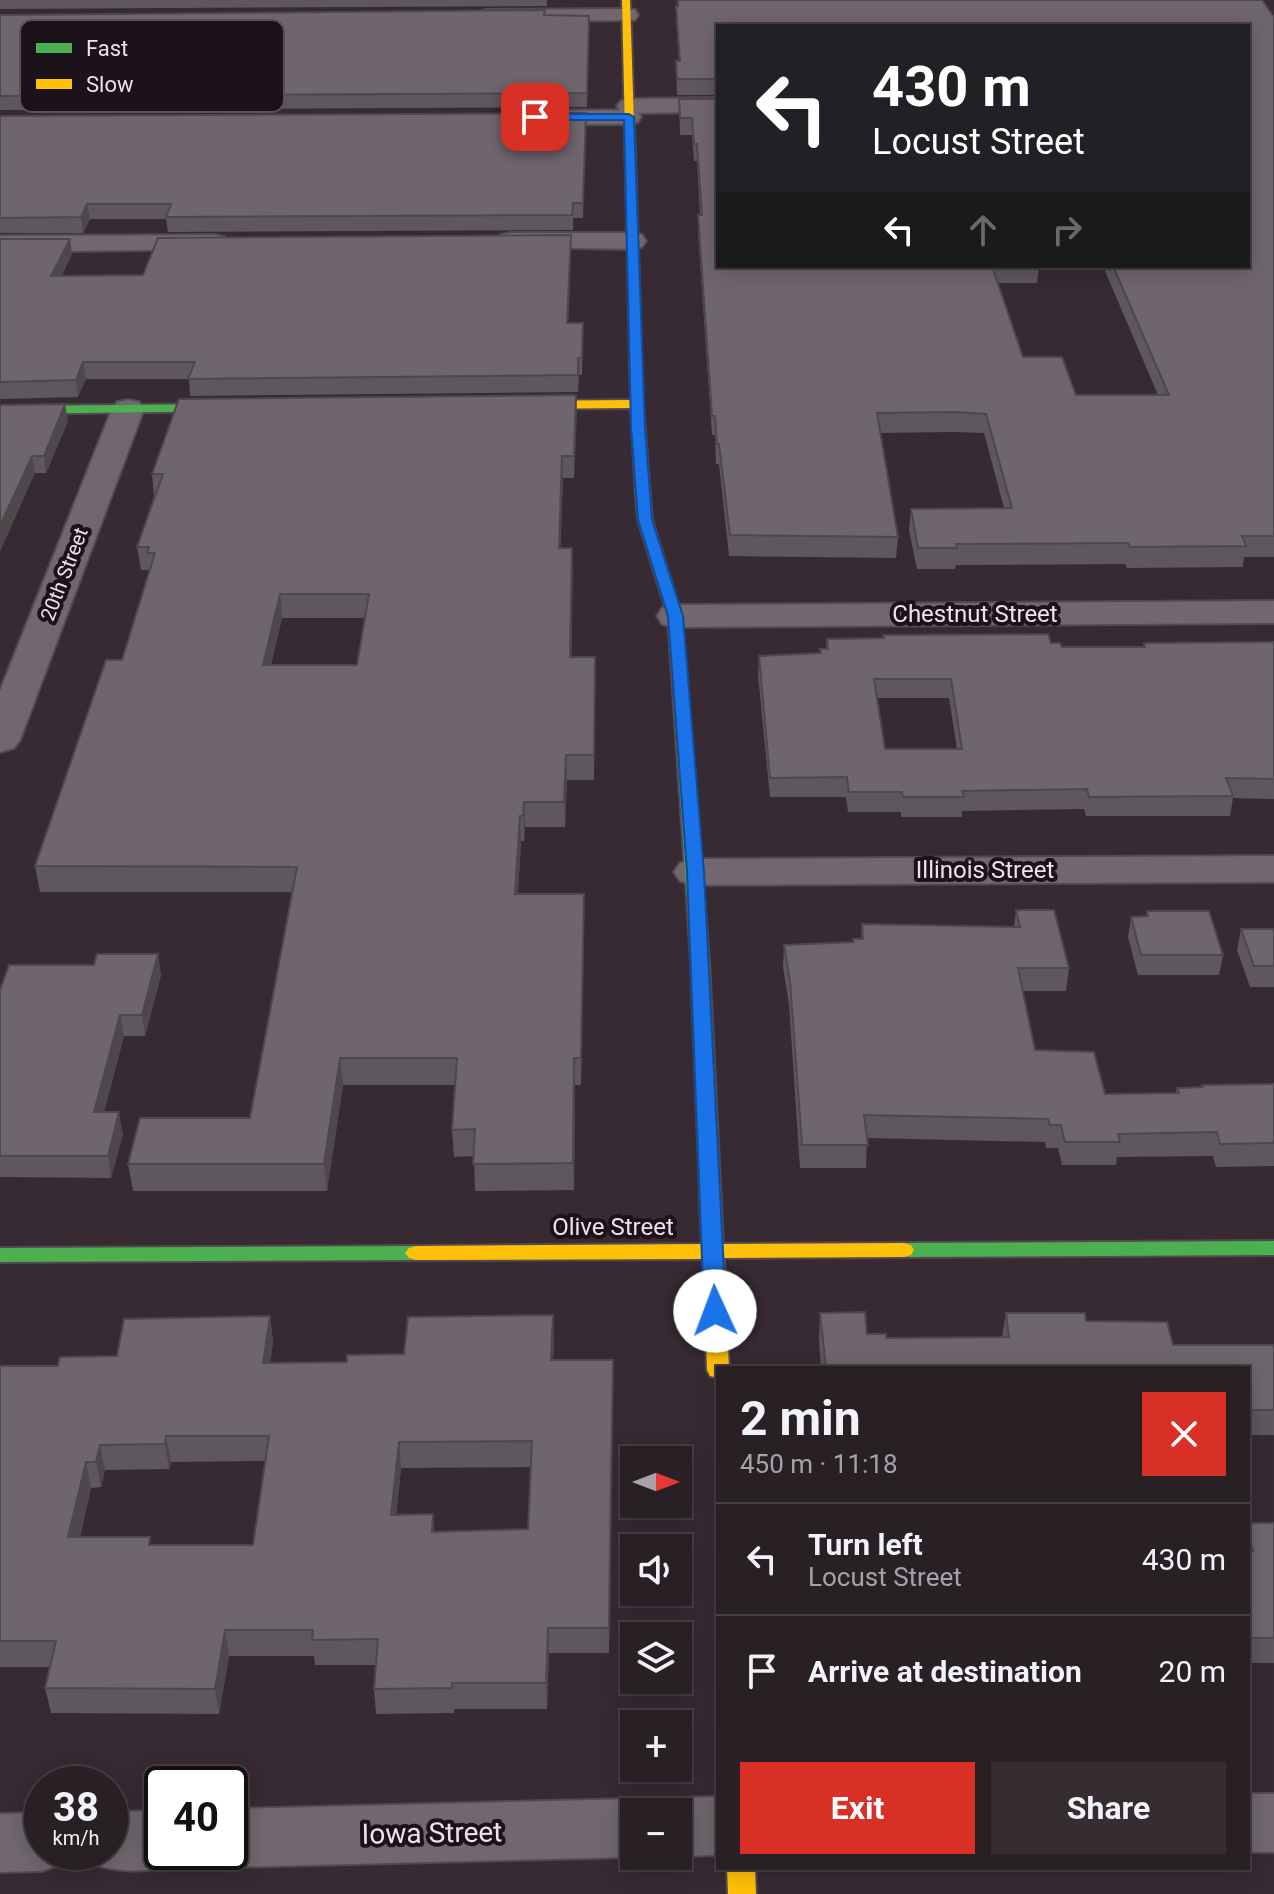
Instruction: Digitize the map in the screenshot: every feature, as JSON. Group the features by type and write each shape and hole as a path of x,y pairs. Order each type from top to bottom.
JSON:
{"street":[{"path":"467,16 626,7 637,404 645,520 675,616 695,872 718,1366"},
{"path":"504,118 716,105"},
{"path":"489,241 632,241"},
{"path":"0,244 247,243"},
{"path":"494,405 637,404"},
{"path":"0,410 255,408"},
{"name":"20th Street","path":"0,740 128,409"},
{"name":"Chestnut Street","path":"675,616 1274,612"},
{"name":"Illinois Street","path":"695,872 1274,869"},
{"name":"Olive Street","path":"0,1255 1274,1248"},
{"path":"1250,1823 1274,1823"},
{"path":"692,1827 716,1826"},
{"name":"Iowa Street","path":"248,1838 620,1828"},
{"path":"0,1843 24,1842"},
{"path":"741,1870 742,1894"}],"building":[{"path":"678,0 1262,0 1274,17 1274,536 1242,536 1246,546 956,544 957,548 918,548 911,509 1012,508 986,414 954,412 877,413 898,537 730,535 715,416 712,416 698,215 702,215 697,144 694,144 692,118 680,118 679,99 716,99 716,268 993,268 1023,357 1062,357 1076,395 1169,395 1114,268 1250,268 1250,24 716,24 716,79 677,79 676,61 680,61"},
{"path":"545,10 544,15 589,16 587,93 284,95 284,20 20,20 20,96 0,96 0,15"},
{"path":"586,113 583,203 573,203 572,215 166,217 171,204 87,204 81,217 0,218 0,116"},
{"path":"571,235 567,323 583,323 578,375 188,379 195,362 83,362 76,380 0,382 0,239 70,239 51,276 143,275 158,238"},
{"path":"576,395 574,456 562,456 559,548 572,548 570,657 595,657 594,755 566,755 564,802 524,802 523,816 520,816 515,894 584,894 581,1058 574,1058 573,1163 473,1164 475,1129 452,1130 457,1058 340,1058 324,1164 128,1164 140,1118 250,1118 297,867 35,866 106,660 122,660 155,553 147,553 149,547 137,547 163,474 152,474 179,399","holes":["280,594 369,594 357,665 263,665"]},
{"path":"65,404 44,456 32,456 0,526 0,405"},
{"path":"1048,634 1051,643 1060,643 1062,647 1274,642 1274,779 1226,778 1233,796 1089,797 1087,789 962,791 964,797 903,797 902,792 849,792 847,777 770,778 759,656 821,653 820,649 828,649 827,639 884,638 883,635","holes":["874,679 951,679 962,749 885,749"]},
{"path":"1016,910 1054,910 1069,968 1018,968 1035,1050 1094,1052 1105,1094 1179,1093 1177,1088 1202,1085 1274,1084 1274,1143 1220,1144 1217,1132 1118,1134 1120,1142 1065,1142 1061,1125 1050,1125 1048,1119 864,1115 868,1145 802,1145 790,981 784,945 854,942 853,939 863,939 862,924 1020,927"},
{"path":"1147,911 1209,911 1223,955 1141,955 1131,917 1148,916"},
{"path":"1241,929 1274,929 1274,966 1254,966"},
{"path":"97,954 158,954 142,1015 120,1015 94,1112 119,1112 108,1156 0,1156 0,990 9,965 94,965"},
{"path":"865,1312 867,1334 886,1334 886,1338 1009,1337 1006,1313 1085,1313 1086,1321 1167,1322 1173,1345 1274,1345 1274,1410 1250,1410 1250,1366 826,1366 820,1313"},
{"path":"553,1315 551,1360 613,1360 609,1628 548,1628 546,1683 452,1683 452,1688 374,1689 378,1639 312,1640 313,1630 225,1630 215,1689 45,1688 56,1641 0,1641 0,1366 58,1366 60,1357 117,1356 124,1319 270,1316 263,1363 347,1362 347,1355 404,1354 408,1317","holes":["166,1436 269,1436 253,1545 149,1545 150,1537 68,1537 86,1462 96,1462 100,1445 165,1444","532,1441 528,1529 432,1532 433,1514 391,1515 399,1442"]},
{"path":"1250,1523 1274,1523 1274,1638 1250,1638 1250,1551 1253,1551"}],"traffic: fast":[{"path":"0,410 234,408"},
{"path":"643,496 645,520 675,616 700,960"},
{"path":"904,1250 1274,1248"},
{"path":"0,1255 416,1253"}],"traffic: slow":[{"path":"626,0 637,406 643,496"},
{"path":"515,405 637,404"},
{"path":"700,960 718,1366"},
{"path":"416,1253 904,1250"},
{"path":"741,1870 742,1894"}],"route":[{"path":"535,117 629,117 638,427 645,520 675,616 695,872 715,1311"}]}
